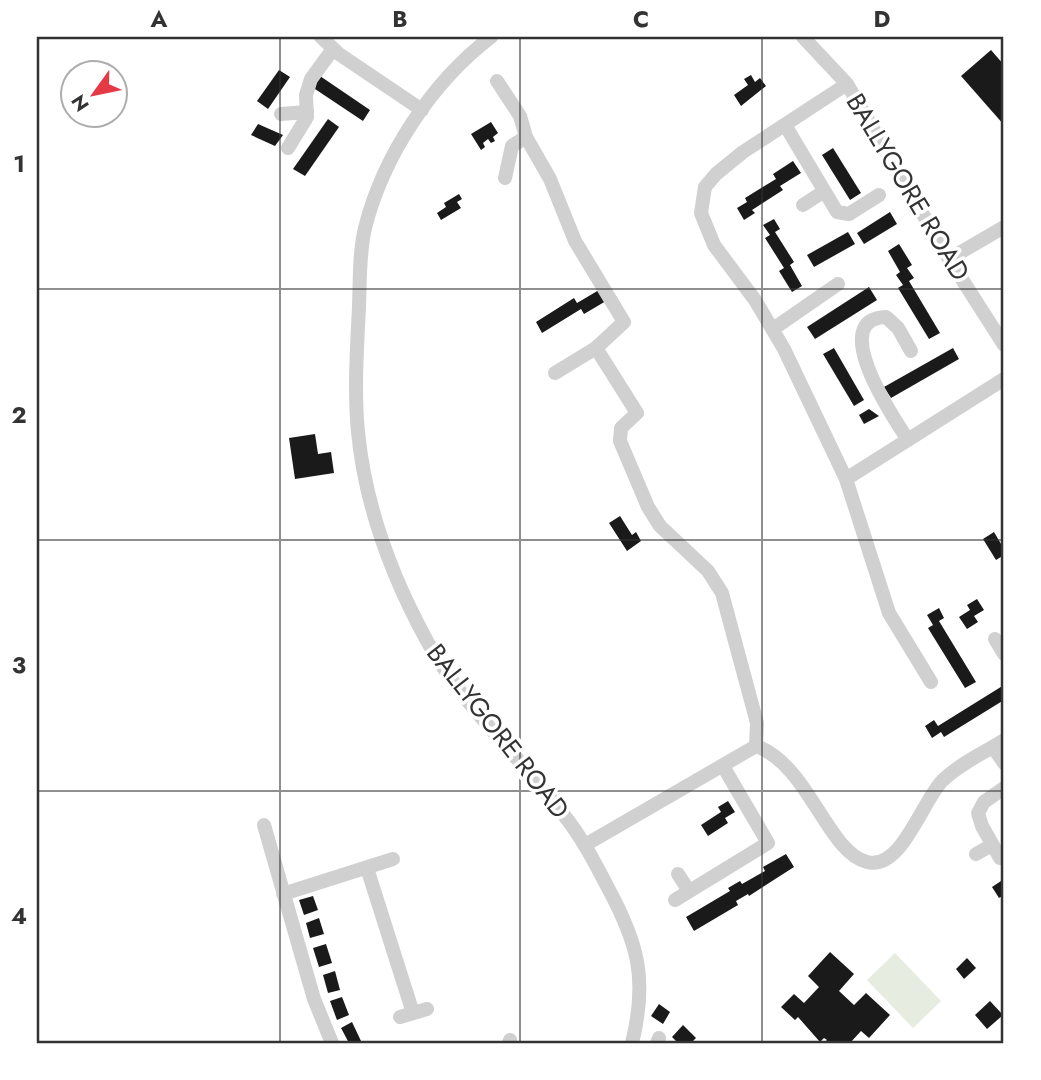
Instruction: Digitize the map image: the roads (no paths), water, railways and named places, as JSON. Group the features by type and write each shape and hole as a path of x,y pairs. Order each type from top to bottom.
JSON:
{"street":[{"path":"321,37 333,49 422,110"},
{"name":"BALLYGORE ROAD","path":"491,37 455,70 422,110 382,182 363,242 357,410 366,477 387,551 434,654 450,678 556,805 585,845 629,929 638,956 640,997 632,1043"},
{"name":"BALLYGORE ROAD","path":"803,37 847,83 949,259 1004,345"},
{"path":"288,148 305,123 308,87 319,66 333,49"},
{"path":"497,81 520,116 526,137 550,179 575,241 624,322 596,348 555,373"},
{"path":"847,83 716,174 705,187 701,213 708,235 774,329 846,479 889,613 931,682"},
{"path":"281,114 307,112"},
{"path":"785,125 823,192 842,214 849,214 880,195"},
{"path":"505,178 512,146 526,137"},
{"path":"803,205 823,192"},
{"path":"949,259 1004,229"},
{"path":"774,329 838,284"},
{"path":"908,440 872,376 862,351 862,336 871,323 886,317 898,328 911,351"},
{"path":"596,348 637,414 621,428 619,438 648,507 672,539 708,571 722,593 757,723 756,746 772,753 804,785 850,854 874,863 884,861 897,852 942,782 999,743 1004,763"},
{"path":"846,479 1004,379"},
{"path":"995,639 1004,654"},
{"name":"BALLYGORE ROAD","path":"585,845 674,791 756,746"},
{"path":"675,900 768,843 723,766"},
{"path":"1000,858 980,821 979,809 1004,788"},
{"path":"264,825 314,999 332,1043"},
{"path":"976,854 992,845"},
{"path":"283,894 393,859"},
{"path":"367,867 414,1013"},
{"path":"678,874 689,891"}]}
